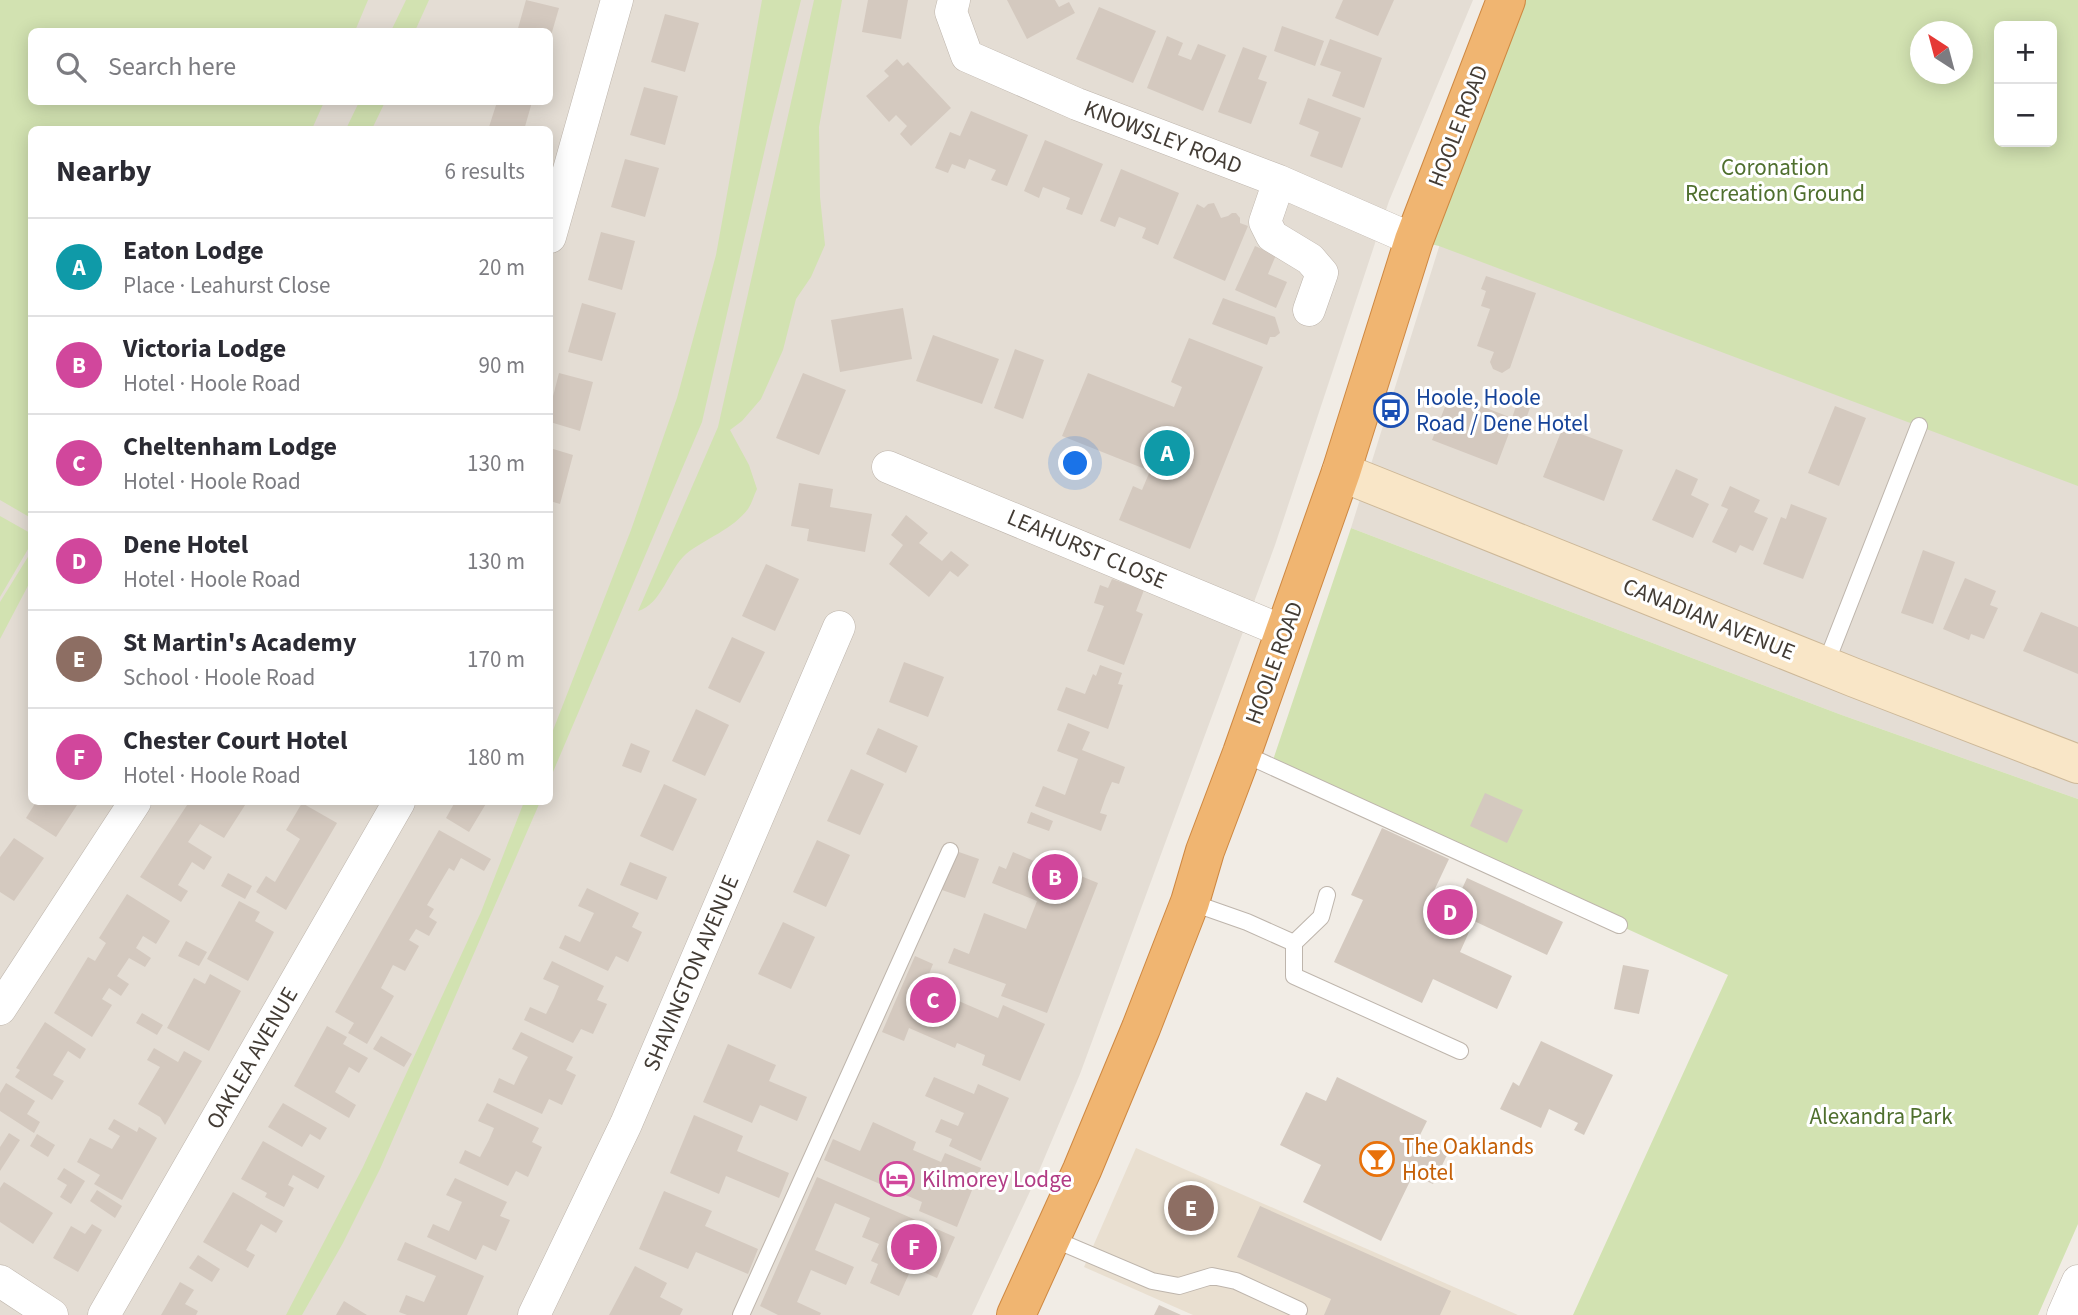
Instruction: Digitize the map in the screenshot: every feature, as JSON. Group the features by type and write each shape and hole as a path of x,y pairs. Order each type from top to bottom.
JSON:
{"highway":[{"name":"HOOLE ROAD","path":"1016,1315 1141,1028 1190,902 1205,851 1341,472 1414,240 1506,0"}],"street":[{"path":"553,226 617,0"},
{"name":"KNOWSLEY ROAD","path":"954,0 951,12 967,56 1077,104 1279,181 1414,240"},
{"path":"1279,181 1265,222 1272,236 1310,259 1322,272 1309,310"},
{"name":"LEAHURST CLOSE","path":"888,467 1285,632"},
{"name":"CANADIAN AVENUE","path":"1341,472 2078,764"},
{"name":"SHAVINGTON AVENUE","path":"534,1315 626,1124 839,627"},
{"path":"0,1009 133,805"},
{"name":"OAKLEA AVENUE","path":"104,1315 397,805"},
{"path":"0,1281 52,1315"},
{"path":"2063,1315 2078,1281"}],"lane":[{"path":"1825,666 1919,426"},
{"path":"1242,753 1619,925"},
{"path":"741,1315 950,851"},
{"path":"1327,895 1321,918 1294,943 1294,976 1460,1051"},
{"path":"1190,902 1247,922 1294,943"},
{"path":"1051,1238 1152,1281 1179,1286 1212,1276 1236,1281 1299,1310"}],"shaded area":[{"path":"0,0 1473,0 1389,201 1275,545 1080,1074 1033,1185 972,1315 0,1315"},
{"path":"1506,0 2078,0 2078,799 1839,714 1351,528 1439,247"},
{"path":"1136,1148 1518,1315 1193,1315 1084,1267"}],"green space":[{"path":"0,0 368,0 356,28 28,28 28,105 323,105 313,126 28,126 28,516 0,500"},
{"path":"406,0 429,0 416,28 392,28"},
{"path":"762,0 801,0 702,422 553,772 553,730 631,530 677,398 716,255"},
{"path":"814,0 842,0 819,127 820,197 825,245 811,277 796,299 783,350 761,399 742,421 730,430 749,465 757,489 742,516 686,554 659,594 638,611 718,427"},
{"name":"Coronation Recreation Ground","path":"1506,0 2078,0 2078,486 1439,246 1414,240"},
{"path":"358,105 384,105 373,126 347,126"},
{"path":"0,516 28,532 28,549 0,597"},
{"name":"Alexandra Park","path":"1351,528 1839,714 2078,799 2078,1224 2038,1315 1573,1315 1728,975 1271,766"},
{"path":"28,557 28,586 0,639 0,602"},
{"path":"523,805 539,805 380,1169 343,1243 302,1315 286,1315 363,1167 481,912"}],"building":[{"path":"526,0 559,8 553,29 518,28"},
{"path":"868,0 908,0 901,39 862,32"},
{"path":"1007,0 1055,0 1059,7 1069,2 1075,13 1027,39"},
{"path":"1343,0 1394,0 1378,36 1335,18"},
{"path":"1099,7 1156,31 1133,83 1076,59"},
{"path":"665,14 699,23 685,72 651,62"},
{"path":"1282,26 1324,41 1315,66 1274,51"},
{"path":"1167,36 1183,43 1178,55 1191,60 1198,44 1226,55 1203,111 1147,88"},
{"path":"1330,39 1382,58 1364,108 1332,96 1341,72 1320,65"},
{"path":"1243,47 1267,56 1258,79 1267,82 1251,124 1218,112"},
{"path":"897,59 903,66 908,62 951,108 911,146 900,134 907,126 896,115 889,122 866,96 889,76 884,71"},
{"path":"644,87 678,96 665,145 630,135"},
{"path":"1308,98 1361,118 1342,168 1310,156 1319,132 1299,124"},
{"path":"496,105 531,105 525,126 489,126"},
{"path":"971,111 1028,135 1007,186 991,180 996,170 969,159 965,169 952,164 948,173 935,168 950,132 960,136"},
{"path":"1045,140 1103,164 1082,215 1066,209 1070,198 1043,187 1039,198 1024,191"},
{"path":"625,159 659,168 645,217 611,207"},
{"path":"1121,169 1179,193 1158,245 1142,238 1146,228 1119,217 1115,227 1100,221"},
{"path":"1214,203 1221,218 1236,213 1240,223 1248,226 1225,281 1173,258 1197,204 1204,208"},
{"path":"601,232 635,241 622,290 588,280"},
{"path":"1255,246 1276,255 1268,274 1287,282 1276,308 1235,290"},
{"path":"1486,276 1536,293 1510,368 1502,373 1493,369 1490,362 1494,352 1477,346 1490,309 1481,306 1486,291 1481,289"},
{"path":"1223,298 1275,317 1280,333 1270,337 1267,345 1212,324"},
{"path":"582,303 616,313 602,361 568,352"},
{"path":"903,308 912,359 840,372 831,320"},
{"path":"933,335 999,359 982,404 916,381"},
{"path":"1189,338 1263,367 1190,549 1119,520 1133,486 1142,490 1150,471 1062,436 1088,373 1174,407 1182,387 1171,382"},
{"path":"1015,349 1044,360 1023,419 994,408"},
{"path":"559,373 593,382 580,431 553,423 553,396"},
{"path":"803,373 846,390 819,455 776,438"},
{"path":"1450,394 1512,418 1517,403 1530,408 1521,432 1511,428 1497,465 1432,440"},
{"path":"1835,406 1866,418 1839,486 1808,473"},
{"path":"1563,427 1623,450 1604,501 1543,477"},
{"path":"553,449 573,455 560,504 553,502"},
{"path":"1676,469 1698,479 1691,495 1709,504 1693,538 1652,520"},
{"path":"799,483 833,489 830,507 872,514 865,552 807,541 809,529 791,526"},
{"path":"1730,486 1760,500 1754,512 1768,518 1753,551 1740,545 1736,553 1712,542 1728,509 1721,506"},
{"path":"1791,504 1827,518 1803,579 1763,564 1781,517 1786,519"},
{"path":"906,515 928,533 919,543 942,561 951,551 969,565 958,577 950,571 929,597 889,564 903,545 891,535"},
{"path":"1923,550 1955,562 1933,624 1901,613"},
{"path":"766,564 799,579 775,631 742,616"},
{"path":"1965,578 1996,591 1990,605 1998,608 1984,639 1971,634 1969,640 1943,629"},
{"path":"1112,579 1144,590 1136,611 1143,614 1124,665 1087,651 1104,606 1094,603 1100,585 1108,588"},
{"path":"2041,612 2078,627 2078,674 2023,651"},
{"path":"732,637 765,652 740,703 708,688"},
{"path":"904,662 944,677 928,717 889,702"},
{"path":"1100,665 1122,673 1118,684 1123,685 1108,729 1057,710 1066,687 1085,694"},
{"path":"696,709 729,725 705,776 672,761"},
{"path":"1068,723 1090,732 1082,750 1125,767 1119,784 1112,782 1106,796 1100,813 1107,815 1101,831 1035,806 1043,786 1065,795 1078,759 1057,751"},
{"path":"878,728 918,746 906,773 866,754"},
{"path":"631,743 650,751 641,773 622,766"},
{"path":"851,769 884,784 860,835 827,821"},
{"path":"664,784 697,799 673,851 640,836"},
{"path":"1485,793 1523,810 1507,843 1470,826"},
{"path":"34,805 77,805 56,837 26,818"},
{"path":"187,805 245,805 224,838 200,824 188,842 212,857 204,870 192,862 178,885 188,891 181,902 140,877"},
{"path":"301,805 337,823 286,910 256,892 266,876 275,882 300,839 286,830"},
{"path":"453,805 485,805 469,832 446,818"},
{"path":"1031,812 1053,821 1049,831 1027,823"},
{"path":"1382,828 1449,859 1433,893 1455,904 1467,878 1563,922 1547,955 1474,921 1460,952 1512,976 1497,1009 1433,979 1422,1003 1334,962 1363,900 1351,895"},
{"path":"439,830 491,859 484,871 461,858 454,871 449,868 427,905 434,909 429,917 437,922 429,936 416,929 409,940 419,946 405,971 393,965 381,988 394,996 367,1044 348,1033 354,1023 335,1012"},
{"path":"14,838 44,858 14,901 0,892 0,857"},
{"path":"817,840 850,855 826,907 793,892"},
{"path":"956,851 979,859 965,898 942,890"},
{"path":"1013,852 1050,868 1056,854 1075,863 1071,872 1098,883 1047,1013 1001,996 1006,984 948,963 954,948 969,954 984,913 1026,929 1037,901 992,883 999,866 1006,869"},
{"path":"630,862 667,877 657,900 620,885"},
{"path":"228,873 252,886 245,899 221,886"},
{"path":"587,888 639,913 632,927 642,932 628,962 616,956 608,971 559,948 565,935 580,942 594,913 578,906"},
{"path":"127,894 170,921 156,944 143,936 136,948 151,958 145,967 129,958 117,976 129,984 121,996 109,988 102,999 112,1005 92,1037 54,1013 88,957 95,961 106,943 99,938"},
{"path":"239,901 260,912 255,921 274,932 248,981 207,959"},
{"path":"783,922 815,937 791,989 758,974"},
{"path":"186,941 207,952 199,966 178,956"},
{"path":"915,956 933,964 924,986 998,1018 1003,1005 1045,1024 1020,1081 982,1065 985,1055 957,1043 955,1048 909,1028 904,1041 882,1032"},
{"path":"552,961 604,986 597,1000 607,1004 593,1034 581,1029 573,1043 524,1020 530,1007 546,1014 554,998 559,986 543,979"},
{"path":"1623,965 1649,970 1639,1014 1614,1009"},
{"path":"210,974 241,991 209,1051 167,1028 194,978 205,984"},
{"path":"142,1013 163,1025 157,1035 136,1023"},
{"path":"45,1022 86,1049 80,1059 68,1051 53,1075 64,1081 52,1100 15,1077 20,1070 16,1068"},
{"path":"327,1026 347,1037 343,1044 368,1058 359,1073 349,1067 335,1092 356,1105 349,1118 294,1086"},
{"path":"521,1032 573,1057 566,1070 576,1075 562,1105 549,1099 542,1114 493,1092 499,1078 514,1085 528,1057 512,1049"},
{"path":"381,1036 412,1054 404,1067 373,1049"},
{"path":"1541,1041 1613,1075 1584,1135 1574,1130 1578,1123 1549,1109 1541,1128 1500,1109 1513,1082 1519,1086"},
{"path":"728,1044 776,1065 769,1081 807,1097 797,1121 760,1105 752,1123 703,1102"},
{"path":"154,1048 178,1062 184,1051 202,1061 165,1125 160,1117 138,1104 160,1067 147,1060"},
{"path":"934,1077 974,1094 978,1084 1009,1098 981,1161 949,1146 952,1139 935,1132 941,1119 958,1126 964,1113 925,1096"},
{"name":"The Oaklands Hotel","path":"1337,1077 1427,1121 1418,1139 1448,1153 1433,1184 1413,1175 1381,1241 1303,1202 1321,1165 1280,1145 1306,1092 1326,1101"},
{"path":"6,1083 35,1101 27,1114 40,1122 34,1133 0,1111 0,1093"},
{"path":"283,1103 327,1128 320,1140 310,1134 302,1147 268,1127"},
{"path":"487,1103 539,1128 532,1142 542,1147 528,1177 516,1171 508,1186 459,1163 465,1150 480,1157 489,1140 494,1128 478,1121"},
{"path":"694,1115 743,1136 737,1151 789,1173 779,1198 726,1176 719,1194 670,1173"},
{"path":"114,1119 137,1132 139,1127 157,1138 122,1200 94,1184 100,1175 77,1162 90,1138 112,1149 120,1136 108,1129"},
{"path":"873,1122 916,1142 913,1150 941,1162 945,1153 981,1168 957,1227 919,1211 922,1202 824,1160 833,1139 860,1151"},
{"path":"9,1133 20,1140 0,1171 0,1147"},
{"path":"37,1134 55,1145 48,1157 30,1146"},
{"path":"263,1141 325,1176 318,1189 293,1175 288,1185 294,1188 284,1207 265,1197 267,1193 241,1179"},
{"path":"64,1168 85,1181 71,1204 60,1197 67,1185 57,1179"},
{"path":"817,1177 955,1237 937,1278 912,1267 899,1296 870,1283 878,1264 871,1261 879,1244 862,1237 870,1218 835,1203 815,1250 854,1267 846,1285 811,1270 797,1302 821,1313 820,1315 778,1315 760,1306"},
{"path":"455,1178 507,1202 500,1216 510,1220 496,1251 483,1245 476,1260 427,1237 433,1224 449,1231 462,1202 446,1195"},
{"path":"4,1182 53,1213 33,1244 0,1222 0,1188"},
{"path":"97,1190 122,1206 115,1218 90,1201"},
{"path":"664,1191 712,1211 705,1226 758,1249 748,1274 696,1252 688,1269 639,1249"},
{"path":"233,1192 283,1221 276,1233 261,1224 246,1250 255,1255 248,1268 203,1242"},
{"path":"1260,1206 1451,1291 1440,1315 1324,1315 1331,1299 1237,1257"},
{"path":"92,1224 102,1230 78,1272 53,1258 71,1226 85,1234"},
{"path":"405,1242 484,1276 467,1315 407,1315 399,1312 406,1295 424,1302 436,1276 397,1260"},
{"path":"198,1255 220,1269 212,1282 189,1268"},
{"path":"635,1266 667,1283 660,1297 683,1309 680,1315 609,1315"},
{"path":"180,1282 194,1290 185,1304 198,1311 196,1315 161,1315"},
{"path":"344,1301 367,1315 336,1315"},
{"path":"1159,1305 1181,1315 1154,1315"}],"place":[{"name":"Hoole, Hoole Road / Dene Hotel","path":"1391,410"},
{"name":"Eaton Lodge","path":"1167,453"},
{"name":"Victoria Lodge","path":"1055,877"},
{"name":"Dene Hotel","path":"1450,912"},
{"name":"Cheltenham Lodge","path":"933,1000"},
{"name":"The Oaklands Hotel","path":"1377,1159"},
{"name":"Kilmorey Lodge","path":"897,1179"},
{"name":"St Martin's Academy","path":"1191,1208"},
{"name":"Chester Court Hotel","path":"914,1247"}]}
